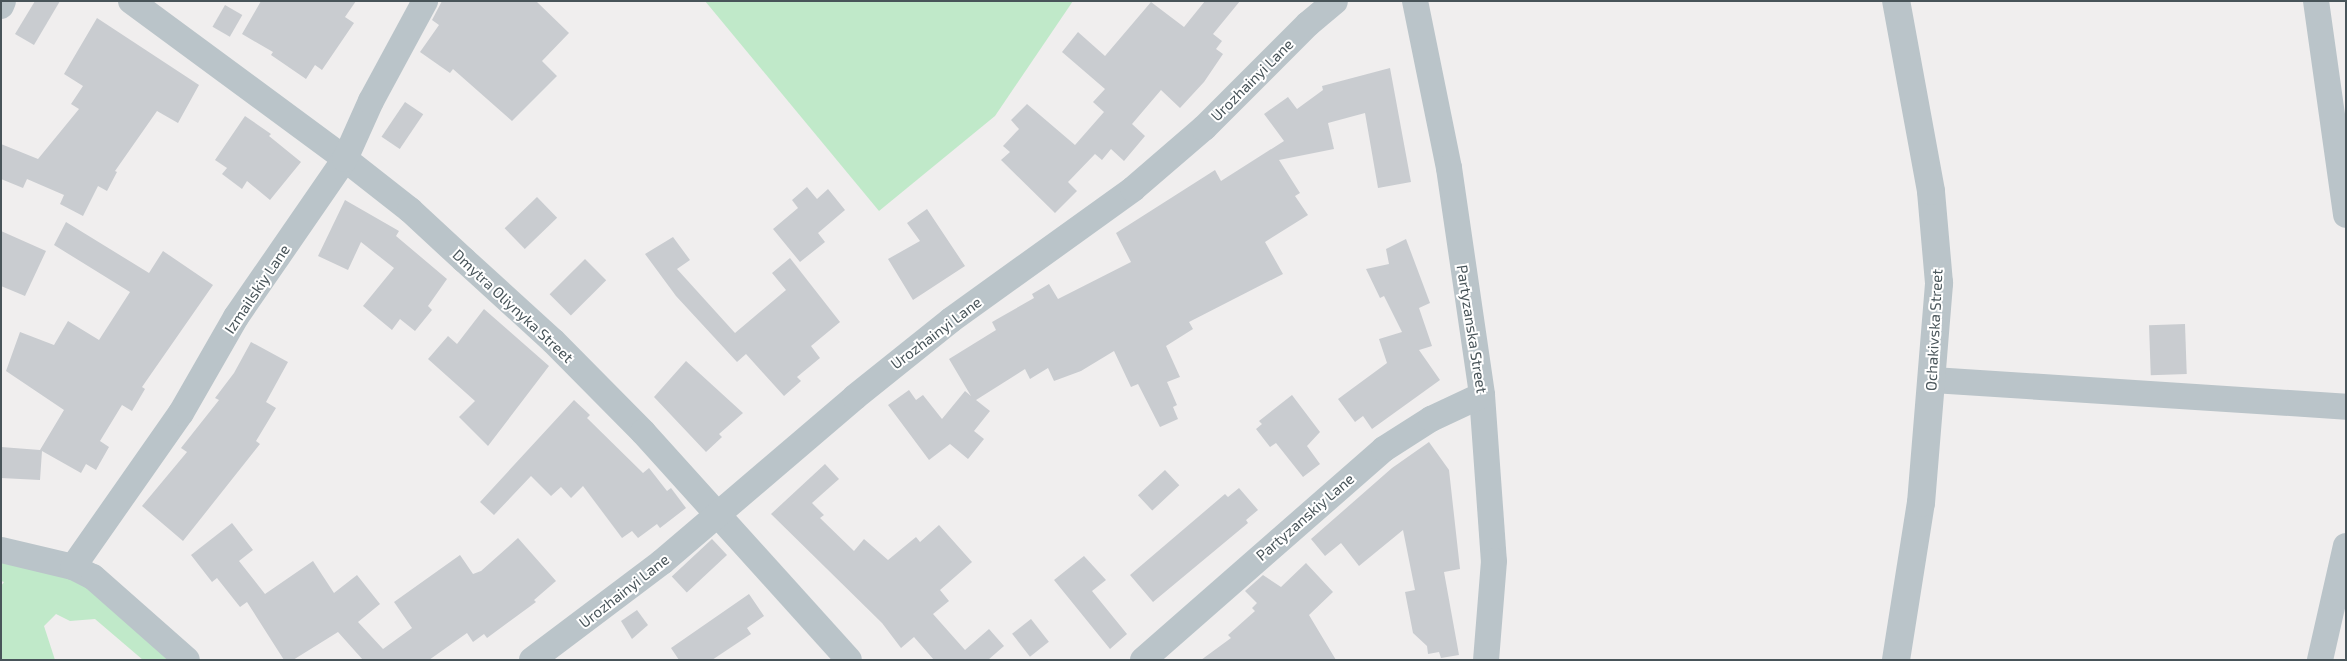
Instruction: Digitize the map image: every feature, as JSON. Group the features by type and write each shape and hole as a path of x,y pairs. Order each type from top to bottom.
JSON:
{"street":[{"path":"1,6 3,1"},
{"name":"Dmytra Oliynyka Street","path":"131,1 345,159 410,210 553,341 643,432 850,660"},
{"name":"Izmailskiy Lane","path":"73,567 181,413 236,317 345,159 371,101 425,1"},
{"name":"Urozhainyi Lane","path":"532,660 662,562 855,396 951,320 1133,189 1204,128 1308,24 1335,1"},
{"name":"Partyzanska Street","path":"1415,1 1449,168 1482,395 1494,561 1486,660"},
{"name":"Ochakivska Street","path":"1896,1 1931,191 1940,283 1922,503 1896,660"},
{"path":"2316,1 2346,215"},
{"path":"1933,380 2346,407"},
{"name":"Partyzanskiy Lane","path":"1143,660 1384,449 1431,419 1482,395"},
{"path":"2320,660 2346,546"},
{"path":"1,550 73,567 93,577 187,660"}],"green space":[{"path":"705,1 1073,1 995,116 879,211"},
{"path":"1,559 76,579 172,660 143,660 95,619 70,621 56,614 44,626 55,660 1,660 1,586 4,582 1,581"}],"building":[{"path":"35,1 60,1 34,45 15,34"},
{"path":"261,1 356,1 345,17 354,23 322,70 315,65 306,79 271,55 273,52 242,34"},
{"path":"442,1 536,1 569,33 542,61 557,76 512,121 453,69 450,73 420,52 439,25 432,20"},
{"path":"1205,1 1240,1 1213,34 1222,41 1216,49 1223,54 1204,82 1180,108 1161,90 1132,124 1145,136 1124,161 1111,149 1102,160 1095,154 1068,182 1077,191 1055,213 1001,160 1010,152 1003,146 1019,129 1011,120 1027,104 1075,145 1104,112 1093,102 1105,89 1062,52 1078,32 1105,56 1151,2 1184,27"},
{"path":"225,5 242,15 230,37 212,27"},
{"path":"97,18 199,85 178,123 157,111 115,171 117,172 107,191 98,186 83,216 60,204 64,195 27,179 23,188 1,179 1,144 38,159 79,109 71,104 83,86 64,74"},
{"path":"1390,68 1411,182 1378,188 1365,113 1328,123 1334,149 1279,160 1300,193 1295,196 1308,215 1265,242 1283,274 1189,322 1193,329 1166,346 1180,377 1167,382 1177,405 1173,407 1178,419 1160,427 1138,384 1131,387 1114,351 1081,371 1054,381 1048,368 1030,379 1025,369 976,400 990,411 974,431 984,439 968,459 950,444 929,460 888,405 909,390 916,400 923,395 942,419 965,391 971,396 949,359 996,330 992,322 1034,298 1032,294 1049,284 1058,299 1131,262 1116,233 1215,170 1221,181 1284,141 1264,114 1288,97 1297,109 1323,90 1322,86"},
{"path":"405,102 423,114 400,149 382,137"},
{"path":"245,116 271,134 269,136 301,162 270,200 247,181 242,189 222,174 227,168 215,160"},
{"path":"807,187 817,199 828,189 845,210 818,233 825,242 800,262 773,229 798,208 792,200"},
{"path":"537,197 557,218 525,249 505,228"},
{"path":"345,200 399,231 396,236 447,279 428,306 432,310 415,331 400,319 392,330 363,306 394,268 361,242 348,270 318,256"},
{"path":"927,209 965,266 913,300 888,259 920,241 907,223"},
{"path":"66,222 149,273 163,251 213,285 142,387 145,389 132,411 122,405 100,441 109,447 96,470 86,464 81,473 42,451 40,480 1,478 1,447 40,450 64,410 6,371 20,332 54,345 68,321 99,340 130,292 54,245"},
{"path":"1,231 46,251 25,296 1,286"},
{"path":"673,237 690,260 677,269 735,333 786,290 772,273 790,258 840,322 811,346 820,358 797,377 801,381 784,396 746,354 737,362 676,296 645,254"},
{"path":"1406,239 1430,303 1419,308 1432,346 1419,350 1440,380 1372,429 1363,416 1355,422 1338,399 1387,363 1379,339 1402,332 1384,296 1380,298 1366,269 1389,264 1386,249"},
{"path":"585,259 606,280 571,316 550,294"},
{"path":"484,309 549,366 488,446 459,417 475,401 428,359 448,336 457,344"},
{"path":"2185,324 2187,374 2151,375 2149,325"},
{"path":"251,342 288,362 266,402 276,408 256,441 260,444 183,541 142,506 187,452 181,448 219,400 215,398 234,373"},
{"path":"686,361 743,413 719,434 722,437 706,452 654,397"},
{"path":"1292,395 1320,432 1307,446 1320,464 1303,477 1276,443 1270,447 1256,429 1262,424 1259,421"},
{"path":"574,400 590,415 587,418 643,473 649,468 667,491 671,488 686,508 660,528 657,524 638,538 632,531 622,538 583,486 571,498 561,487 551,496 531,476 494,515 480,502"},
{"path":"1429,442 1449,470 1460,569 1444,572 1459,655 1441,658 1439,652 1428,654 1427,646 1413,633 1405,592 1415,590 1403,530 1359,566 1341,543 1325,556 1311,539 1392,468"},
{"path":"825,464 839,479 812,503 824,515 820,518 854,551 864,539 888,560 916,537 920,542 939,525 972,562 940,590 949,601 933,614 965,650 989,629 1004,646 988,660 934,660 914,637 901,648 882,623 771,514"},
{"path":"1165,470 1179,485 1152,511 1138,495"},
{"path":"1239,488 1258,510 1246,520 1248,523 1153,602 1130,575 1225,494 1228,497"},
{"path":"232,523 253,550 239,561 265,594 313,561 334,593 357,575 380,604 358,622 383,649 412,628 394,602 460,555 473,574 481,571 518,538 556,581 534,600 536,602 487,638 484,634 473,642 467,633 429,660 363,660 338,632 293,660 284,660 247,602 240,607 217,578 212,582 191,555"},
{"path":"712,539 727,555 687,593 672,577"},
{"path":"1084,556 1106,580 1092,591 1127,634 1110,649 1054,580"},
{"path":"1306,563 1333,592 1309,615 1336,660 1201,660 1231,638 1228,635 1255,611 1252,608 1257,603 1245,591 1263,575 1281,587"},
{"path":"749,594 764,616 747,628 751,634 712,660 679,660 671,648"},
{"path":"637,610 648,625 632,639 621,621"},
{"path":"1031,619 1049,642 1030,657 1012,634"}]}
